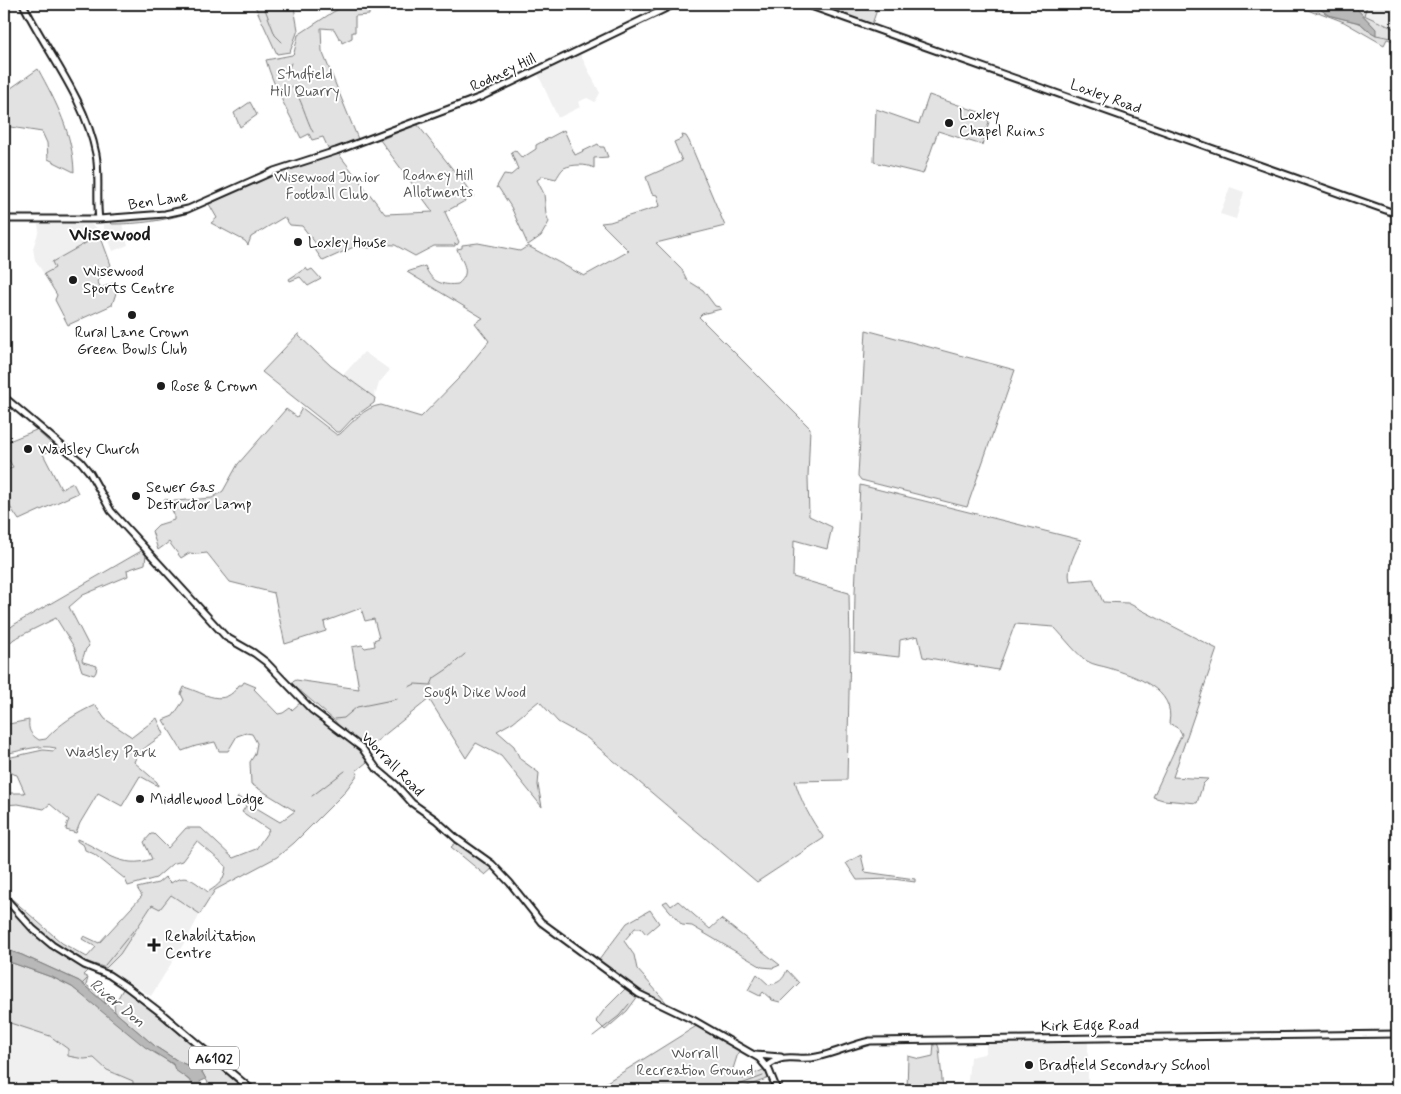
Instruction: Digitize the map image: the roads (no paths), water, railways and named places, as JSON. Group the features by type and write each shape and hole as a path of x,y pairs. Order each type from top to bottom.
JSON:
{"street":[{"path":"23,4 67,79 86,118 98,165 99,219"},
{"name":"Rodney Hill","path":"336,151 481,97 675,4"},
{"name":"Loxley Road","path":"805,4 1397,214"},
{"name":"Ben Lane","path":"4,219 99,219 164,214 188,209 265,174 336,151"},
{"name":"Worrall Road","path":"4,397 81,462 90,473 111,511 226,637 266,662 312,710 362,748 377,768 412,803 492,864 510,882 541,922 638,994 693,1020 754,1055 767,1066"},
{"name":"A6102","path":"4,897 33,929 52,945 84,965 109,975 127,987 161,1013 252,1090"},
{"name":"Kirk Edge Road","path":"754,1055 812,1058 870,1040 1397,1034"},
{"name":"Kirk Edge Road","path":"767,1066 785,1057"},
{"path":"767,1066 778,1090"}],"waterway":[{"path":"263,4 275,35 282,42"},
{"path":"1376,35 1397,39"},
{"path":"290,78 288,70 291,63"},
{"path":"292,86 313,132"},
{"path":"409,687 415,684 431,685 434,678 465,654"},
{"path":"335,719 344,718 357,707 397,699"},
{"path":"312,796 345,771"},
{"path":"105,965 133,931"},
{"path":"82,984 87,979"},
{"path":"593,1036 619,1016 629,1004"},
{"name":"River Don","path":"177,1063 204,1090"},
{"path":"725,1090 763,1076"}],"place":[{"name":"Loxley Chapel Ruins","path":"949,123"},
{"name":"Loxley House","path":"298,242"},
{"name":"Wisewood Sports Centre","path":"73,280"},
{"name":"Rural Lane Crown Green Bowls Club","path":"132,315"},
{"name":"Rose & Crown","path":"161,386"},
{"name":"Wadsley Church","path":"28,449"},
{"name":"Sewer Gas Destructor Lamp","path":"136,496"},
{"name":"Middlewood Lodge","path":"140,799"},
{"name":"Rehabilitation Centre","path":"154,945"},
{"name":"Bradfield Secondary School","path":"1029,1065"}],"district":[{"name":"Wisewood","path":"110,233"}],"park label":[{"name":"Studfield Hill Quarry","path":"305,82"},
{"name":"Rodney Hill Allotments","path":"438,184"},
{"name":"Wisewood Junior Football Club","path":"327,186"},
{"name":"Sough Dike Wood","path":"475,692"},
{"name":"Wadsley Park","path":"111,752"},
{"name":"Worrall Recreation Ground","path":"695,1062"}]}
